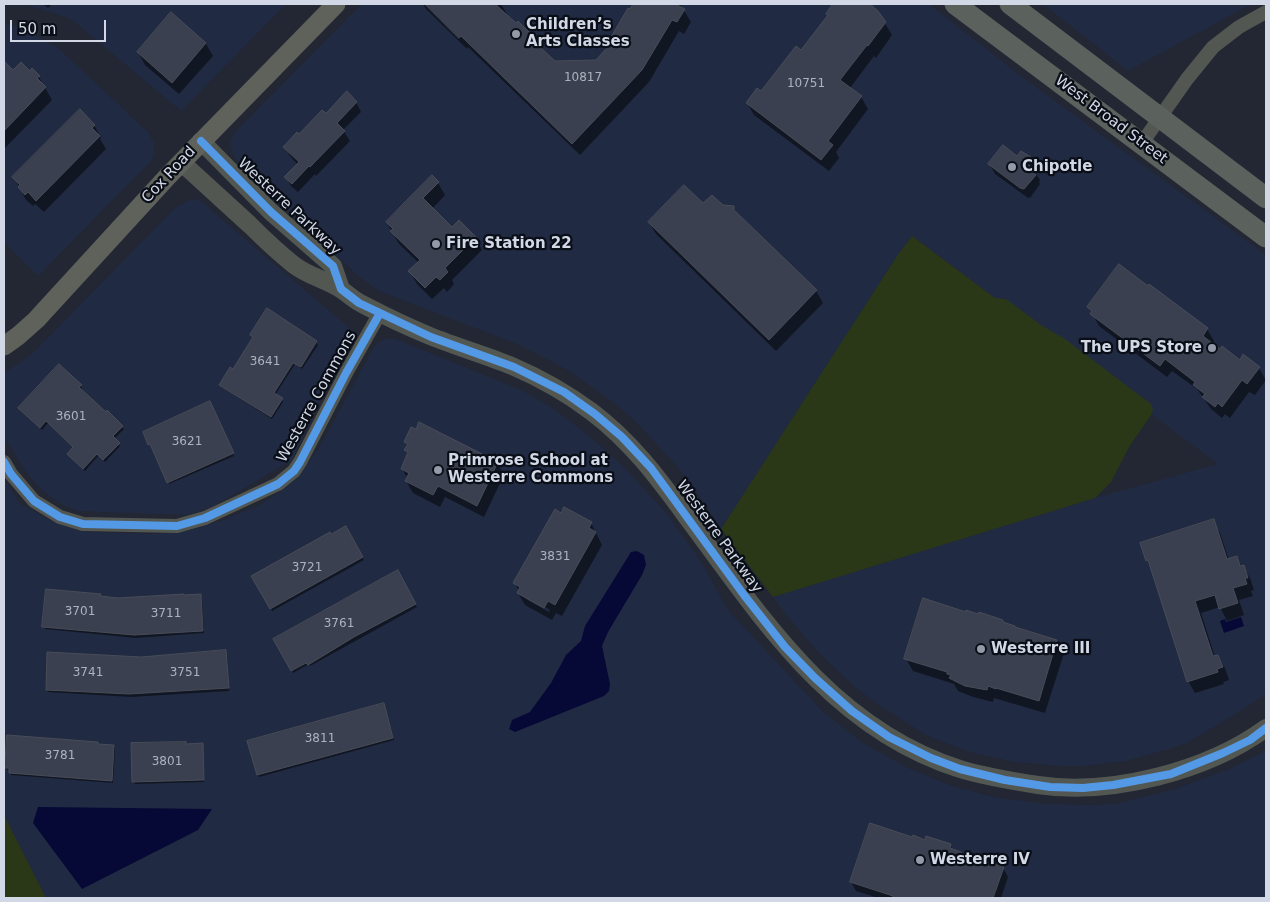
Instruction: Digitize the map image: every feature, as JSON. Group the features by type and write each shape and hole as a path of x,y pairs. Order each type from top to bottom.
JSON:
{"main road":[{"name":"Cox Road","path":"4,346 36,320 181,162 336,4"},
{"name":"West Broad Street","path":"955,4 1266,237"},
{"name":"West Broad Street","path":"1010,4 1266,198"}],"street":[{"path":"1142,143 1213,47 1220,40 1266,12"},
{"name":"Westerre Parkway","path":"201,141 271,212 333,266 341,289"},
{"name":"Westerre Parkway","path":"181,162 298,268 341,289 359,303 431,337 514,367 564,392 595,414 622,437 651,468 744,595 814,678 852,711 889,737 931,758 960,769 1005,780 1050,787 1083,788 1113,785 1171,774 1250,740 1266,728"},
{"name":"Westerre Commons","path":"4,462 11,474 34,501 68,520 83,524 178,526 205,518 278,484 294,471 380,313"}],"shaded area":[{"path":"24,4 286,4 181,111 71,19"},
{"path":"362,4 929,4 1017,73 1266,255 1266,694 1186,743 1166,750 1125,761 1083,766 1060,766 1014,762 969,752 926,735 856,688 818,652 773,597 1095,498 1218,464 912,236 897,256 721,529 691,484 674,463 637,423 617,405 569,371 517,344 379,291 359,277 235,158 230,143 234,133"},
{"path":"1043,4 1251,4 1128,71"},
{"path":"4,22 29,32 58,48 148,132 154,143 152,160 38,276 4,242"},
{"path":"198,199 353,331 292,460 214,506 187,515 77,511 59,503 40,488 26,472 4,437 4,373 31,355 176,207 190,200"},
{"path":"385,339 396,339 523,391 551,407 578,427 627,470 666,513 700,560 728,610 824,713 863,743 906,767 952,786 999,798 1047,804 1095,805 1119,803 1175,789 1229,769 1266,751 1266,898 46,898 4,815 4,478 20,504 46,518 86,532 157,534 191,530 227,519 261,504 277,494 292,483 302,472 319,448 374,347"},
{"path":"637,551 644,555 646,565 602,646 610,684 609,691 604,696 515,732 509,729 512,720 530,712 551,683 566,655 581,641 585,626 631,552"},
{"path":"1241,617 1244,626 1224,633 1220,621 1225,619 1226,622"},
{"path":"38,807 212,809 198,830 82,889 33,823"}],"green space":[{"path":"912,236 995,298 1006,299 1041,325 1065,339 1151,404 1153,410 1129,447 1111,482 1095,498 773,597 721,529 897,256"},
{"path":"4,815 46,898 4,898"}],"building":[{"path":"425,4 495,4 516,23 518,21 541,44 539,46 555,61 596,60 613,39 611,37 628,8 630,9 633,4 675,4 685,9 677,22 672,20 642,70 572,144 461,36 459,38"},
{"path":"833,4 870,4 886,22 840,80 862,96 828,141 833,145 821,160 746,103 757,88 761,91 796,46 801,50 828,15 826,14"},
{"path":"171,12 206,43 172,83 137,52"},
{"path":"4,61 13,70 21,62 30,71 32,68 40,76 37,78 46,87 4,131"},
{"path":"347,91 357,102 337,123 345,131 292,184 284,177 299,162 283,147 297,132 299,134 322,110 326,113"},
{"path":"80,109 95,125 92,128 100,136 36,201 28,192 25,195 18,187 20,185 12,177"},
{"name":"Chipotle","path":"1003,145 1017,156 1021,151 1031,157 1027,164 1036,170 1034,173 1036,175 1024,189 988,164"},
{"name":"Fire Station 22","path":"432,175 439,182 423,198 452,227 459,220 476,237 445,268 448,272 440,280 436,277 425,288 408,271 420,260 390,231 393,229 386,222"},
{"path":"684,185 703,203 712,195 723,205 734,206 734,210 817,290 769,340 648,222"},
{"path":"1119,264 1208,328 1203,336 1220,349 1222,346 1240,360 1243,354 1260,367 1247,384 1242,380 1222,407 1218,403 1215,407 1202,397 1205,394 1193,385 1195,382 1165,359 1160,366 1090,314 1092,311 1087,307"},
{"path":"267,308 317,341 301,367 293,363 274,393 283,398 271,417 219,385 230,367 233,369 253,337 250,335"},
{"path":"59,364 82,385 79,387 123,426 113,436 120,443 103,460 97,454 83,469 67,454 73,447 46,421 40,428 18,408"},
{"path":"210,401 234,453 167,483 143,432"},
{"path":"419,422 498,462 477,506 438,486 433,495 405,481 409,473 401,469 408,452 404,450 408,444 404,442 411,427 416,429"},
{"path":"564,507 592,522 589,528 596,532 555,605 548,601 544,608 517,593 520,587 513,583 555,509 561,513"},
{"path":"1214,519 1227,559 1237,556 1240,566 1244,565 1248,578 1245,578 1247,584 1233,588 1238,603 1219,609 1215,595 1195,601 1213,656 1218,655 1223,667 1217,669 1218,672 1187,682 1148,560 1146,561 1140,543"},
{"path":"346,526 363,557 270,609 251,576 330,532 331,534"},
{"path":"398,570 416,604 354,637 308,665 306,663 291,671 273,639"},
{"path":"46,589 101,594 100,596 118,598 201,594 203,631 134,635 42,627"},
{"name":"Westerre III","path":"923,598 966,612 966,610 978,614 979,612 1003,620 1003,622 1015,627 1057,640 1039,701 988,686 987,690 965,686 949,678 951,675 947,674 947,672 904,659"},
{"path":"226,650 229,688 129,694 46,690 47,652 141,657"},
{"path":"384,703 393,738 257,775 247,741"},
{"path":"7,735 114,745 112,781 9,773 9,768 5,768"},
{"path":"186,742 186,744 203,743 204,780 132,782 131,743"},
{"name":"Westerre IV","path":"870,823 912,837 913,835 925,840 926,836 951,844 950,848 961,853 1004,867 993,898 892,898 893,896 850,882"}],"cycle path":[{"path":"201,141 271,212 333,266 341,289 359,303 431,337 514,367 564,392 595,414 622,437 651,468 744,595 785,647 815,678 852,711 889,737 931,758 960,769 1005,780 1050,787 1083,788 1113,785 1171,774 1250,740 1266,728"},
{"path":"4,462 11,474 34,501 60,517 83,524 177,526 205,518 278,484 294,471 380,313"}],"place":[{"name":"Children’s Arts Classes","path":"516,34"},
{"name":"Chipotle","path":"1012,167"},
{"name":"Fire Station 22","path":"436,244"},
{"name":"The UPS Store","path":"1212,348"},
{"name":"Primrose School at Westerre Commons","path":"438,470"},
{"name":"Westerre III","path":"981,649"},
{"name":"Westerre IV","path":"920,860"}]}
